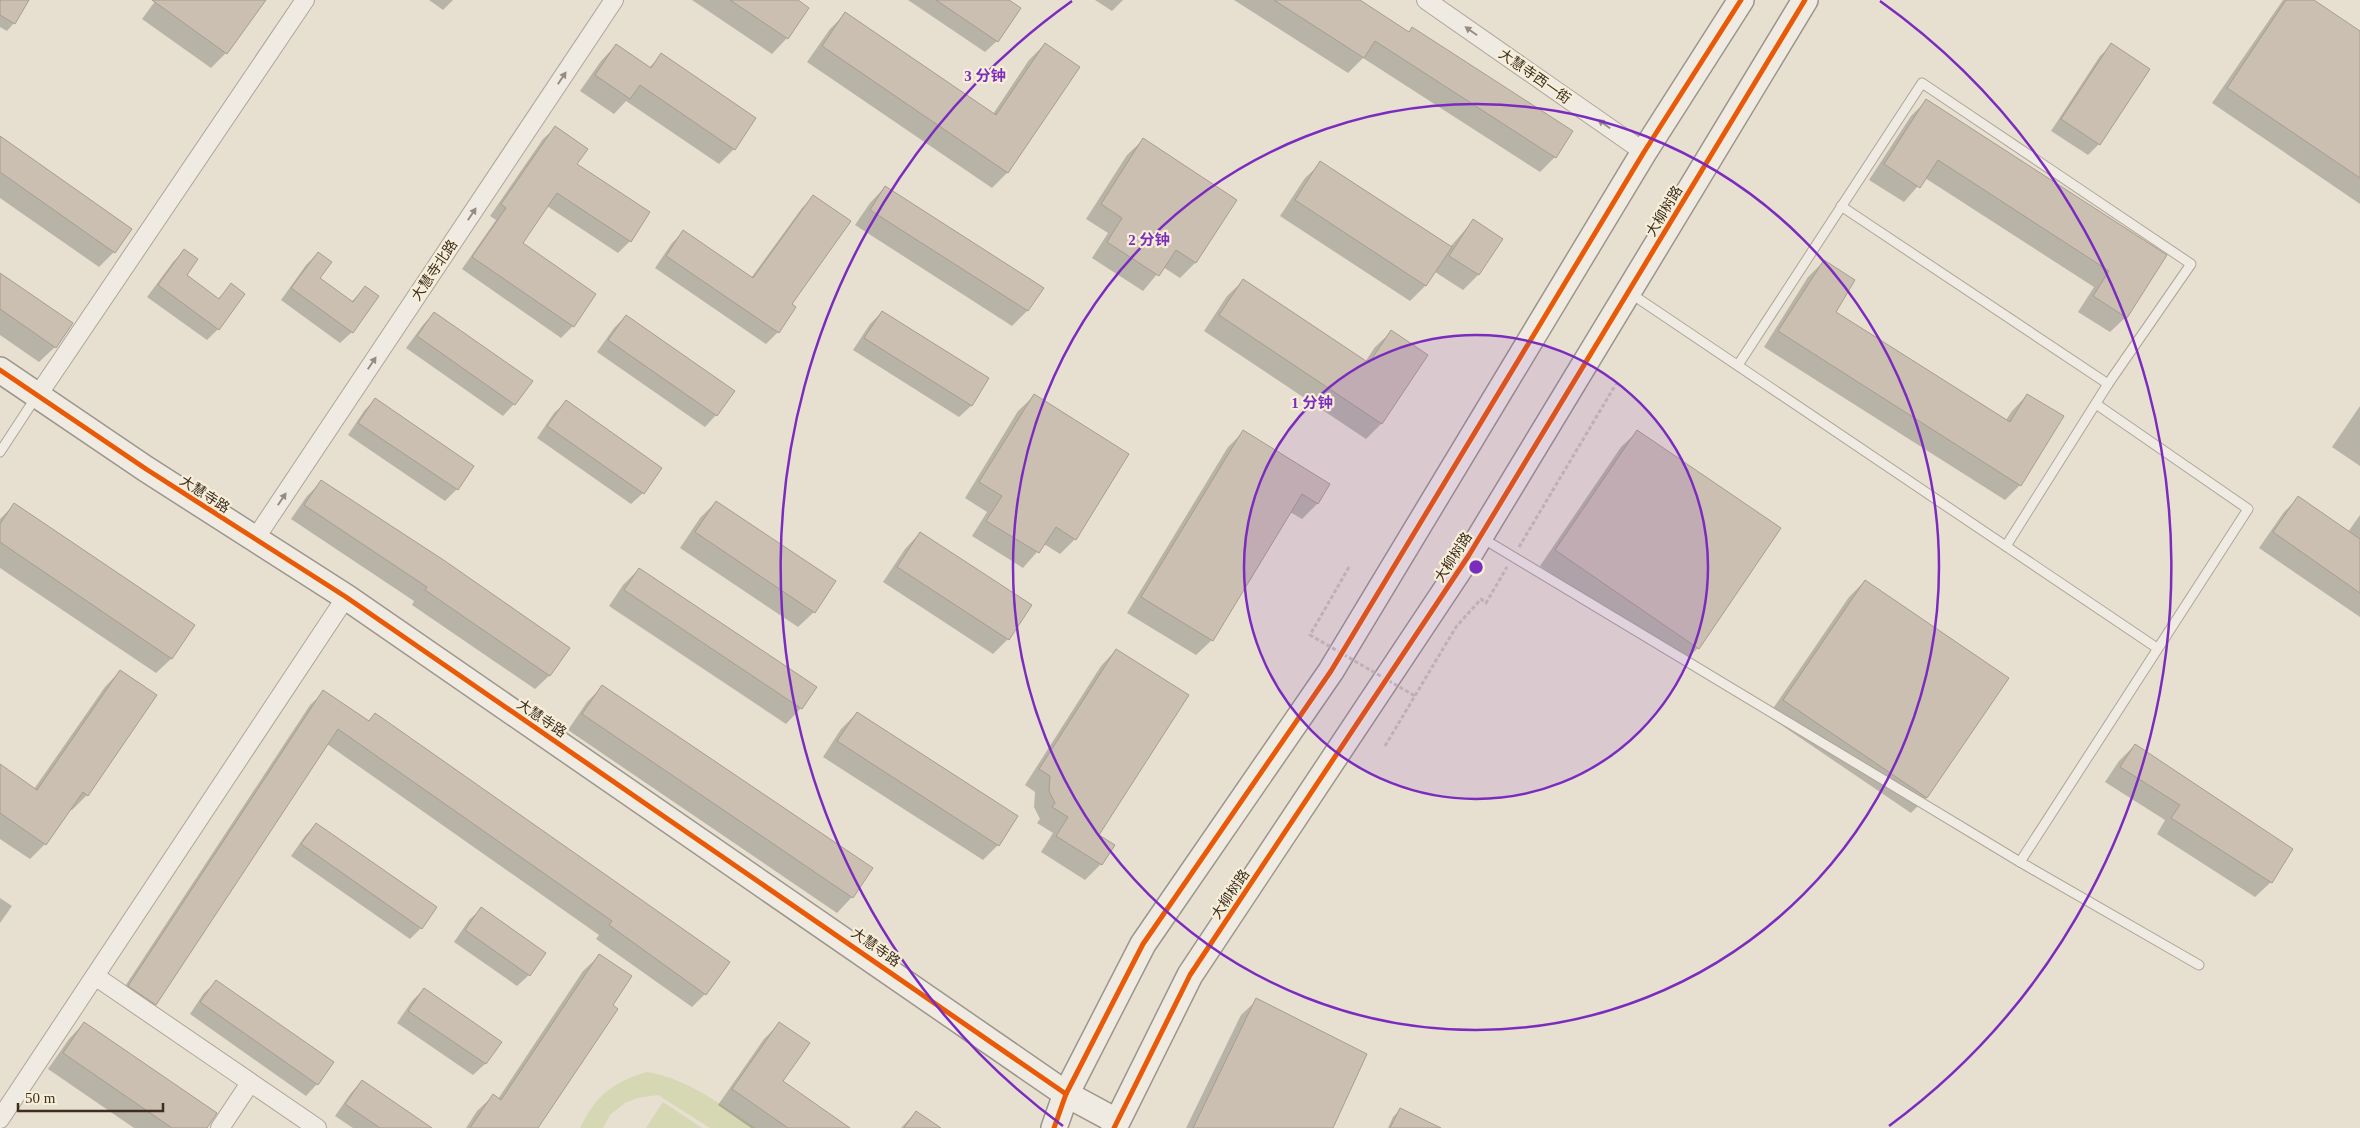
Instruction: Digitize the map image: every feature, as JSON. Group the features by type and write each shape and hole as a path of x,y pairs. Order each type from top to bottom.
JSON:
{"main road":[{"path":"1054,1128 1066,1094 1143,944 1331,671 1644,152 1741,0"},
{"name":"大柳树路","path":"1115,1125 1190,975 1480,537 1805,0"},
{"name":"大慧寺路","path":"0,370 254,539 346,597 1066,1094 1115,1125"}],"street":[{"path":"38,395 305,0"},
{"name":"大慧寺北路","path":"254,539 614,0"},
{"name":"大慧寺西一街","path":"1426,0 1644,152"},
{"path":"0,1119 346,597"},
{"path":"95,976 317,1128"},
{"path":"220,1128 250,1083"}],"lane":[{"path":"1738,365 1922,83 2191,264 2108,384 2006,546"},
{"path":"1841,206 2108,384"},
{"path":"1628,291 2157,648"},
{"path":"0,452 38,395"},
{"path":"2020,862 2248,509 2096,404"},
{"path":"1480,537 2020,862 2199,965"}],"path":[{"path":"1385,746 1456,628 1481,598 1486,603 1616,384"},
{"path":"1349,567 1310,635 1415,696"}],"green space":[{"path":"647,1072 677,1080 691,1087 756,1128 710,1128 658,1095 637,1098 625,1103 610,1115 603,1128 580,1128 592,1107 606,1092 624,1080"},
{"path":"663,1102 702,1128 646,1128"}],"building":[{"path":"0,0 29,0 15,24 0,15"},
{"path":"152,0 266,0 227,54"},
{"path":"730,0 798,0 809,8 788,39"},
{"path":"936,0 1009,0 1021,8 998,42"},
{"path":"1274,0 1360,0 1409,32 1412,27 1573,131 1556,158 1375,41 1364,58"},
{"path":"2286,0 2314,0 2360,31 2360,178 2227,88"},
{"path":"845,12 996,115 1045,43 1080,67 1008,173 822,46"},
{"path":"2111,43 2150,69 2100,145 2061,119"},
{"path":"616,44 651,68 661,53 756,118 735,150 640,85 630,99 595,75"},
{"path":"1926,99 2167,255 2127,318 2093,296 2109,271 1938,160 1920,188 1884,164"},
{"path":"555,126 588,149 577,164 650,212 631,242 557,193 523,243 596,294 574,327 472,257 506,208 501,204"},
{"path":"0,136 132,229 115,253 0,172"},
{"path":"1143,138 1237,200 1196,263 1176,250 1159,276 1107,242 1122,218 1101,204"},
{"path":"1320,161 1452,247 1426,286 1295,200"},
{"path":"885,186 1044,288 1028,311 870,210"},
{"path":"813,195 851,221 792,304 796,307 779,333 666,256 683,230 753,278"},
{"path":"1473,219 1503,239 1479,275 1449,256"},
{"path":"184,249 198,259 187,275 219,299 231,283 245,294 219,330 158,285"},
{"path":"318,252 332,262 320,278 353,302 365,286 379,296 353,333 291,288"},
{"path":"1824,260 1855,280 1836,312 2010,422 2027,394 2064,416 2021,486 1778,331"},
{"path":"0,273 73,323 56,348 0,309"},
{"path":"1243,279 1369,363 1391,330 1428,355 1382,424 1219,315"},
{"path":"882,311 989,378 972,406 864,338"},
{"path":"434,312 533,381 515,405 417,336"},
{"path":"626,315 735,391 717,416 608,340"},
{"path":"1034,394 1129,454 1076,540 1056,527 1039,553 986,521 1002,496 979,482"},
{"path":"375,398 474,466 458,490 358,423"},
{"path":"566,400 662,468 644,494 547,426"},
{"path":"1243,430 1330,484 1318,504 1302,494 1213,641 1141,597"},
{"path":"1637,430 1781,528 1699,649 1555,550"},
{"path":"321,480 445,561 570,648 550,676 425,590 427,587 304,505"},
{"path":"2298,496 2360,539 2360,593 2273,532"},
{"path":"716,501 836,581 815,613 695,532"},
{"path":"14,503 195,625 172,659 0,542 0,524"},
{"path":"920,532 1032,605 1009,640 897,567"},
{"path":"639,568 817,687 802,709 624,590"},
{"path":"1865,580 2009,678 1927,798 1783,700"},
{"path":"1116,649 1189,695 1099,835 1115,845 1102,865 1056,836 1068,817 1052,807 1055,803 1049,791 1050,776 1039,769"},
{"path":"120,670 157,695 88,796 83,792 46,845 0,813 0,764 37,790"},
{"path":"602,685 873,868 853,898 582,714"},
{"path":"323,690 369,721 375,713 730,962 706,995 609,925 612,921 338,729 156,1005 128,986"},
{"path":"857,712 1018,816 999,846 837,741"},
{"path":"2135,744 2293,849 2272,883 2171,818 2180,805 2120,767"},
{"path":"316,823 437,907 422,929 301,844"},
{"path":"481,907 546,953 530,976 465,930"},
{"path":"599,954 632,976 613,1005 618,1009 538,1128 470,1128 493,1094 501,1100"},
{"path":"216,980 334,1062 318,1085 200,1002"},
{"path":"424,988 502,1042 486,1064 408,1011"},
{"path":"1256,998 1367,1054 1333,1128 1193,1128"},
{"path":"84,1022 217,1113 207,1128 172,1128 63,1053"},
{"path":"779,1022 810,1043 783,1081 850,1128 788,1128 732,1089"},
{"path":"362,1080 432,1128 380,1128 345,1104"},
{"path":"1400,1108 1441,1128 1390,1128"},
{"path":"916,1111 941,1128 904,1128"}],"cycle path":[{"path":"1054,1128 1066,1094 1143,944 1331,671 1644,152 1741,0"},
{"path":"1114,1128 1190,975 1469,555 1805,0"},
{"path":"0,370 146,469 346,597 1066,1094"}]}
